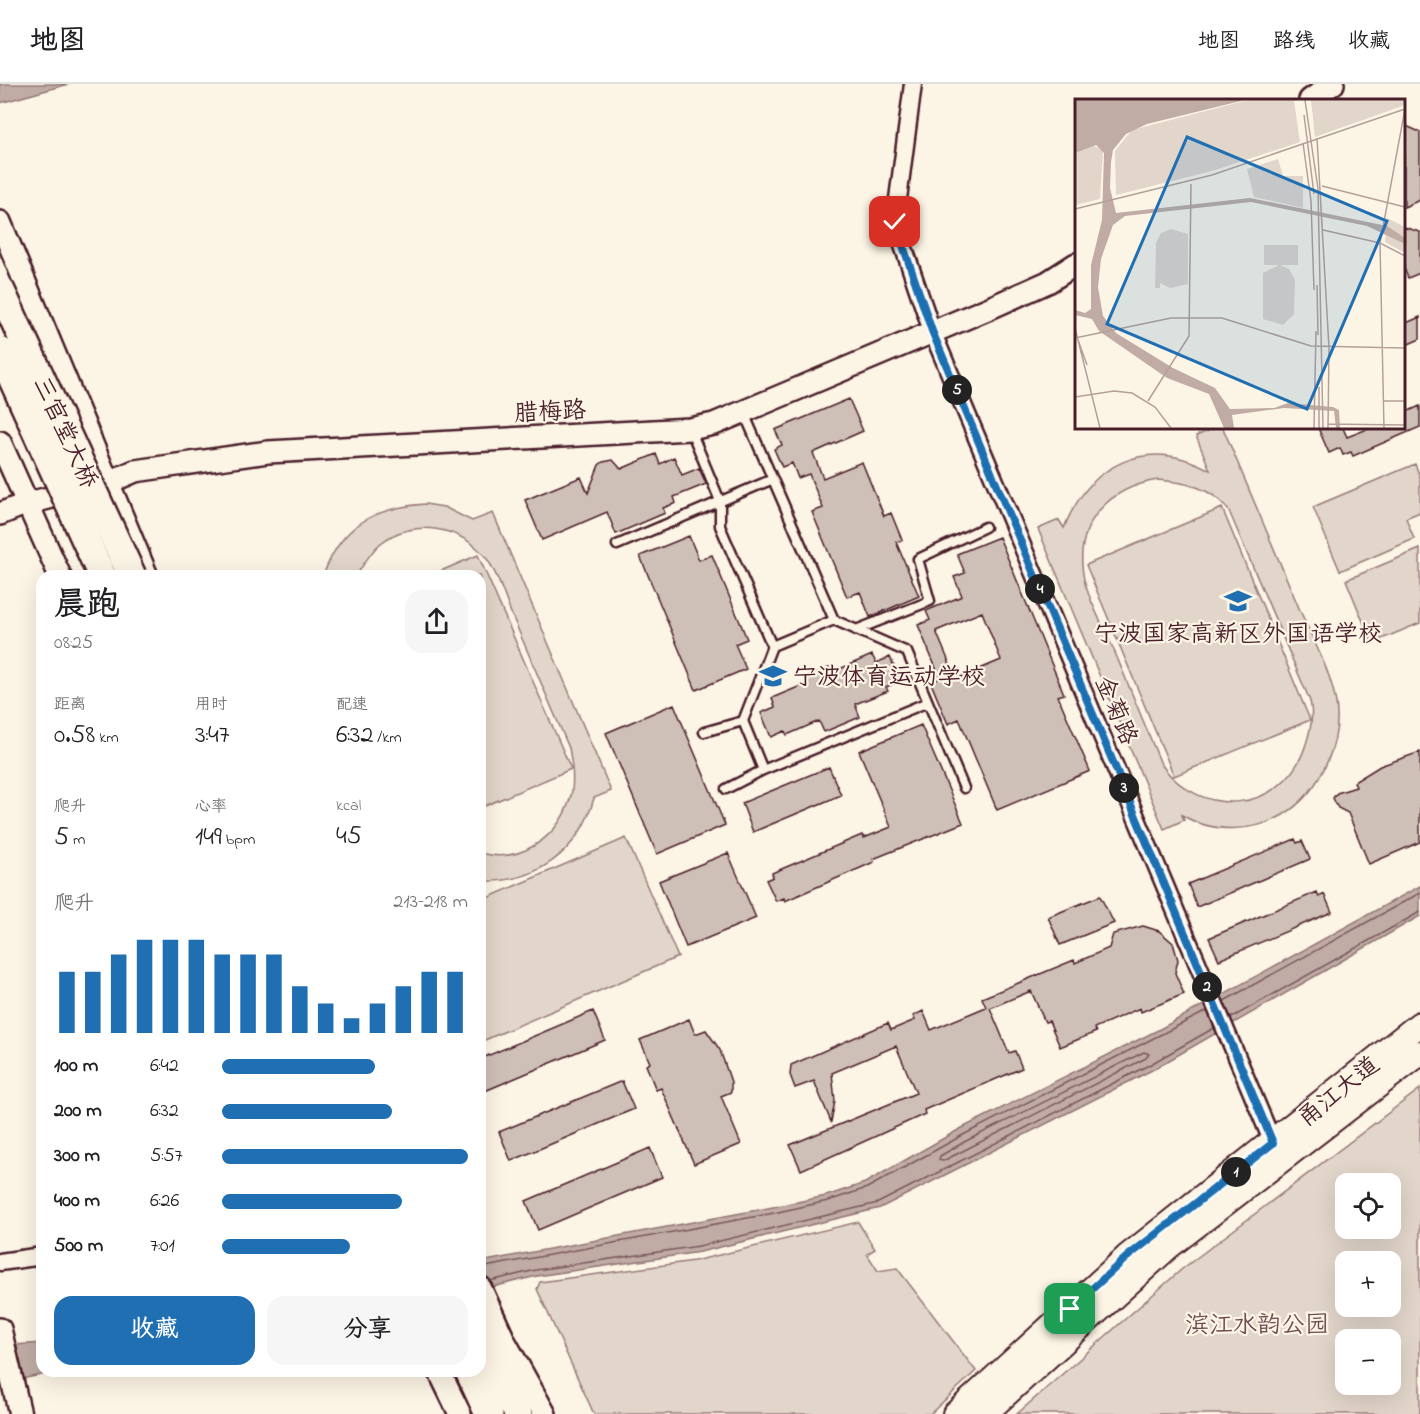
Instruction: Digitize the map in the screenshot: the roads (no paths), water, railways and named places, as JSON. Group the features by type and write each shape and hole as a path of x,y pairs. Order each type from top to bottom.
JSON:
{"main road":[{"name":"三官堂大桥","path":"0,289 129,570"},
{"name":"三官堂大桥","path":"0,351 99,570"},
{"name":"甬江大道","path":"955,1414 1127,1257 1420,1024"},
{"name":"甬江大道","path":"984,1414 1168,1247 1420,1053"},
{"path":"486,1345 518,1414"},
{"path":"472,1377 489,1414"}],"street":[{"name":"金菊路","path":"913,84 895,222 932,331 1273,1143"},
{"path":"1311,99 1333,84"},
{"path":"0,222 144,570"},
{"name":"腊梅路","path":"0,514 25,504 107,483 135,471 268,452 690,429 744,413 1048,282 1075,265"},
{"path":"0,442 25,504 57,570"},
{"path":"0,1262 36,1257"},
{"path":"486,1300 505,1341 545,1414"},
{"path":"0,1329 20,1414"},
{"path":"442,1377 460,1414"}],"lane":[{"path":"744,413 834,620 907,652 964,788"},
{"path":"690,429 720,501 720,526 772,646 743,721 763,770"},
{"path":"617,545 772,479"},
{"path":"856,630 930,601 918,559 985,527"},
{"path":"772,646 834,620"},
{"path":"726,789 763,770 928,702"},
{"path":"704,732 743,721"}],"water":[{"path":"0,84 69,84 0,103"},
{"path":"1420,886 1420,916 1152,1070 880,1208 700,1252 537,1276 486,1289 486,1261 768,1208 826,1196 865,1183 960,1129 1158,1030"},
{"path":"36,1343 36,1376 0,1383 0,1346"}],"place":[{"name":"宁波国家高新区外国语学校","path":"1238,601"},
{"name":"宁波体育运动学校","path":"773,676"}],"park label":[{"name":"滨江水韵公园","path":"1257,1324"}]}
